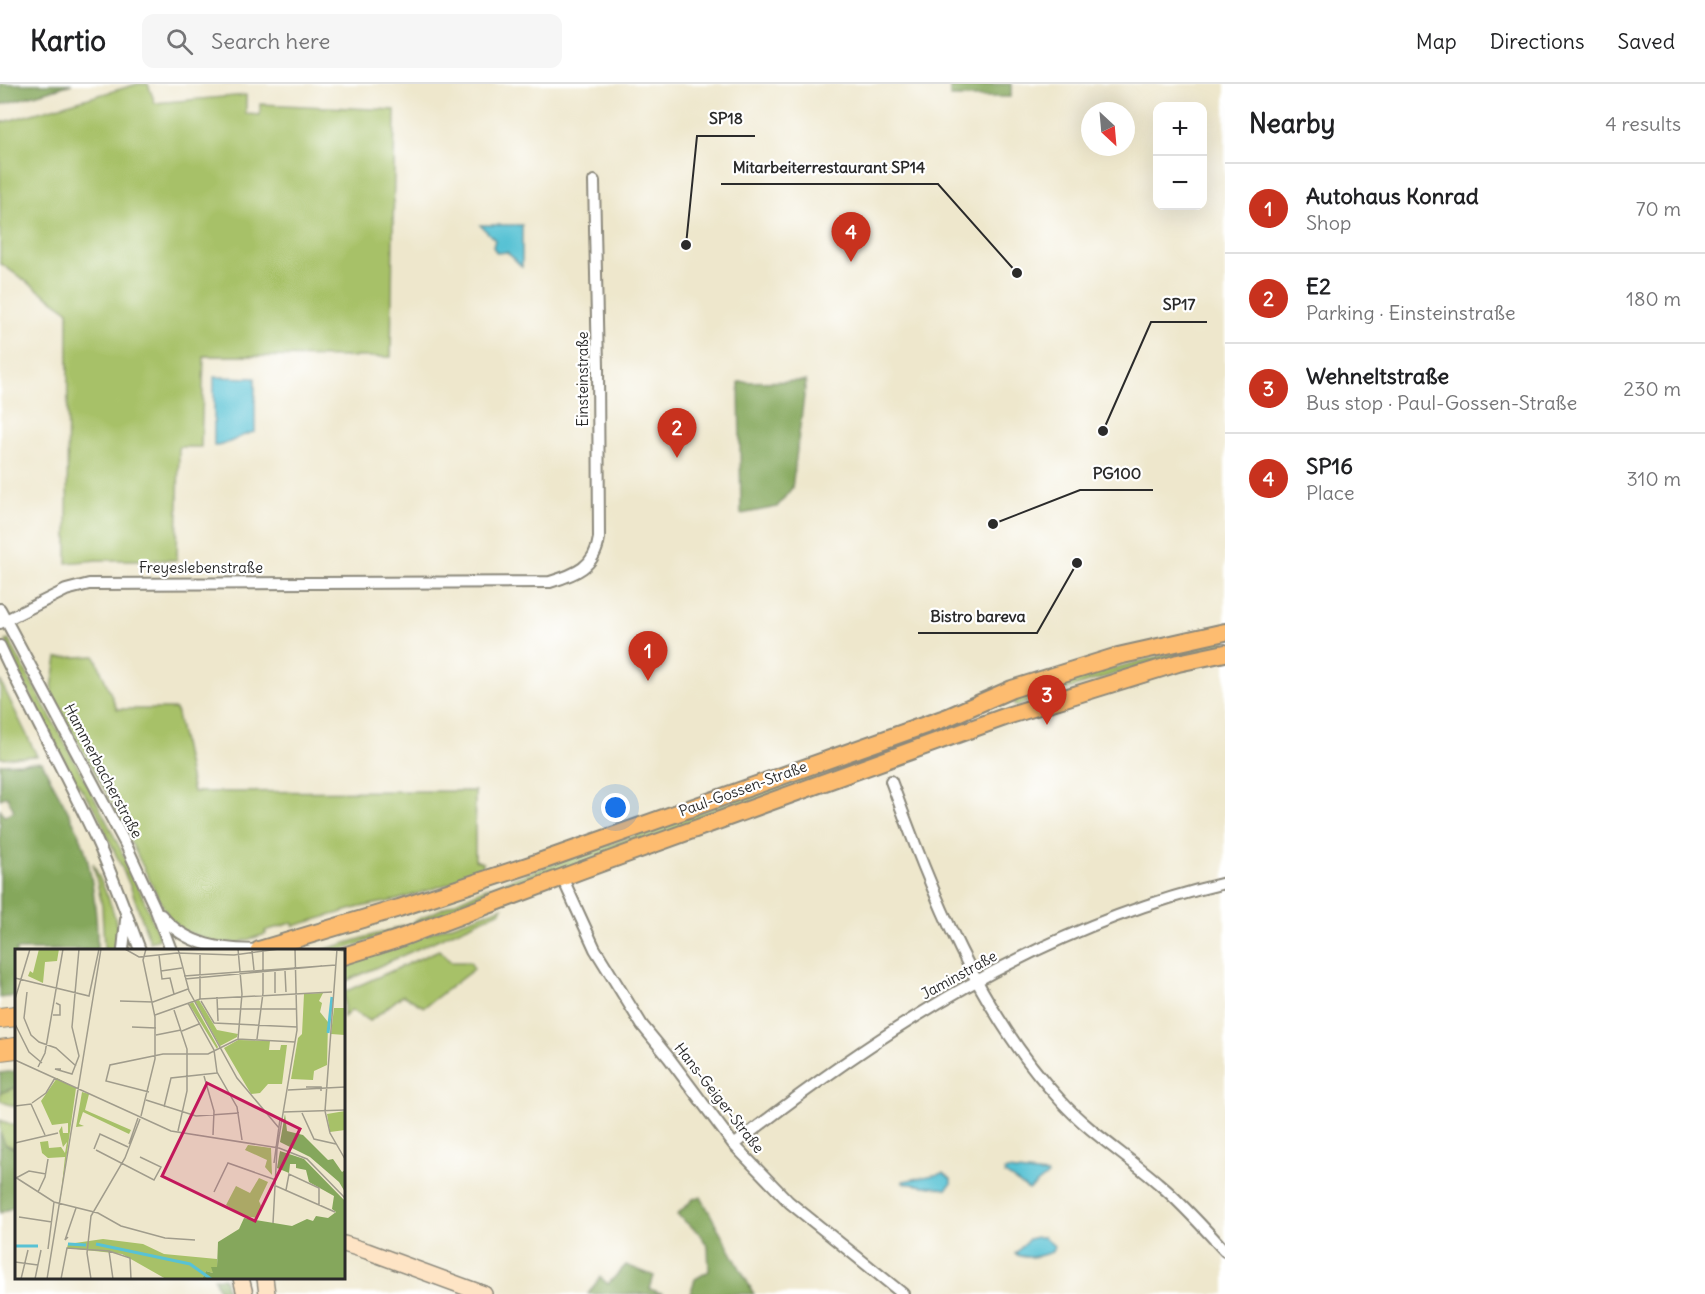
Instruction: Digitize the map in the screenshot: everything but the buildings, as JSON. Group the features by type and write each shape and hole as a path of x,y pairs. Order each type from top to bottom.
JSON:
{"highway":[{"path":"0,1018 15,1016"},
{"path":"0,1050 15,1048"}],"main road":[{"name":"Paul-Gossen-Straße","path":"263,949 539,862 948,717 1012,689 1118,656 1225,632"},
{"name":"Paul-Gossen-Straße","path":"345,956 394,940 562,877 1040,706 1178,663 1225,653"},
{"path":"1032,683 1027,692 1028,698 1032,704 1040,706"}],"street":[{"name":"Einsteinstraße","path":"581,569 594,558 599,538 594,181"},
{"name":"Freyeslebenstraße","path":"3,622 66,590 89,584 550,582 569,577 581,569"},
{"name":"Hammerbacherstraße","path":"0,609 3,622 126,845 155,908 170,949"},
{"path":"0,646 23,697 96,840 139,949"},
{"path":"891,781 932,885 977,982 1010,1036 1061,1101 1085,1125 1159,1183 1225,1251"},
{"name":"Hans-Geiger-Straße","path":"562,877 592,942 642,1025 734,1145 789,1202 903,1294"},
{"name":"Jaminstraße","path":"734,1145 832,1070 914,1016 1029,954 1098,923 1175,896 1225,883"},
{"path":"123,949 126,929 124,908"},
{"name":"Paul-Gossen-Straße","path":"155,908 171,927 199,943 228,949"},
{"path":"345,1239 368,1251"},
{"path":"345,1244 484,1294"},
{"path":"241,1279 245,1294"}],"green space":[{"path":"0,84 72,84 0,105"},
{"path":"138,84 148,84 155,103 246,95 246,114 260,115 260,104 395,110 391,357 204,356 201,447 179,447 177,560 97,560 67,563 68,311 0,263 0,123"},
{"path":"950,84 1011,84 1011,97 950,97"},
{"path":"806,381 792,488 777,507 741,514 739,382"},
{"path":"1225,639 1225,645 1111,675 1015,706 1013,700 1092,674"},
{"path":"9,640 127,862 160,939 150,942 131,888 96,810 73,777 9,653 6,641"},
{"path":"95,656 117,709 176,709 193,792 475,791 475,860 483,863 483,873 397,900 360,907 294,926 292,923 237,943 216,943 182,930 170,919 162,905 110,800 51,693 57,658"},
{"path":"0,680 37,756 0,758"},
{"path":"969,717 970,720 867,756 833,772 345,949 326,949 407,925 484,889"},
{"path":"42,762 76,827 88,861 93,892 97,949 15,949 15,996 0,998 0,808 4,816 14,811 7,796 0,799 0,764"},
{"path":"93,863 115,916 117,949 104,949 102,906"},
{"path":"503,907 501,911 345,982 345,963"},
{"path":"439,950 451,962 470,962 474,969 424,1007 403,995 370,1021 351,1010 345,1016 345,992"},
{"path":"15,1071 15,1087 0,1093 0,1073"},
{"path":"15,1087 15,1107 0,1101 0,1093"},
{"path":"0,1120 15,1126 15,1149 5,1144 0,1133"},
{"path":"0,1133 5,1144 15,1149 15,1206 0,1213"},
{"path":"701,1197 754,1294 690,1294 695,1279 709,1271 708,1247 700,1234 677,1215 693,1199"},
{"path":"626,1265 654,1276 650,1289 664,1294 588,1294 600,1277 608,1284"},
{"path":"214,1279 224,1279 228,1294 220,1294"}],"water":[{"path":"480,225 522,225 522,267 507,252 497,253 493,247 495,240"},
{"path":"214,377 255,378 255,432 214,446"},
{"path":"1004,1171 1048,1175 1029,1190 1005,1174"},
{"path":"944,1173 951,1179 951,1184 946,1189 903,1183 903,1181"},
{"path":"1044,1237 1054,1246 1052,1252 1029,1257 1015,1254 1029,1239"}],"place":[{"name":"SP18","path":"686,245"},
{"name":"SP16","path":"851,262"},
{"name":"Mitarbeiterrestaurant SP14","path":"1017,273"},
{"name":"SP17","path":"1103,431"},
{"name":"E2","path":"677,458"},
{"name":"PG100","path":"993,524"},
{"name":"Bistro bareva","path":"1077,563"},
{"name":"Autohaus Konrad","path":"648,681"},
{"name":"Wehneltstraße","path":"1047,725"}]}
